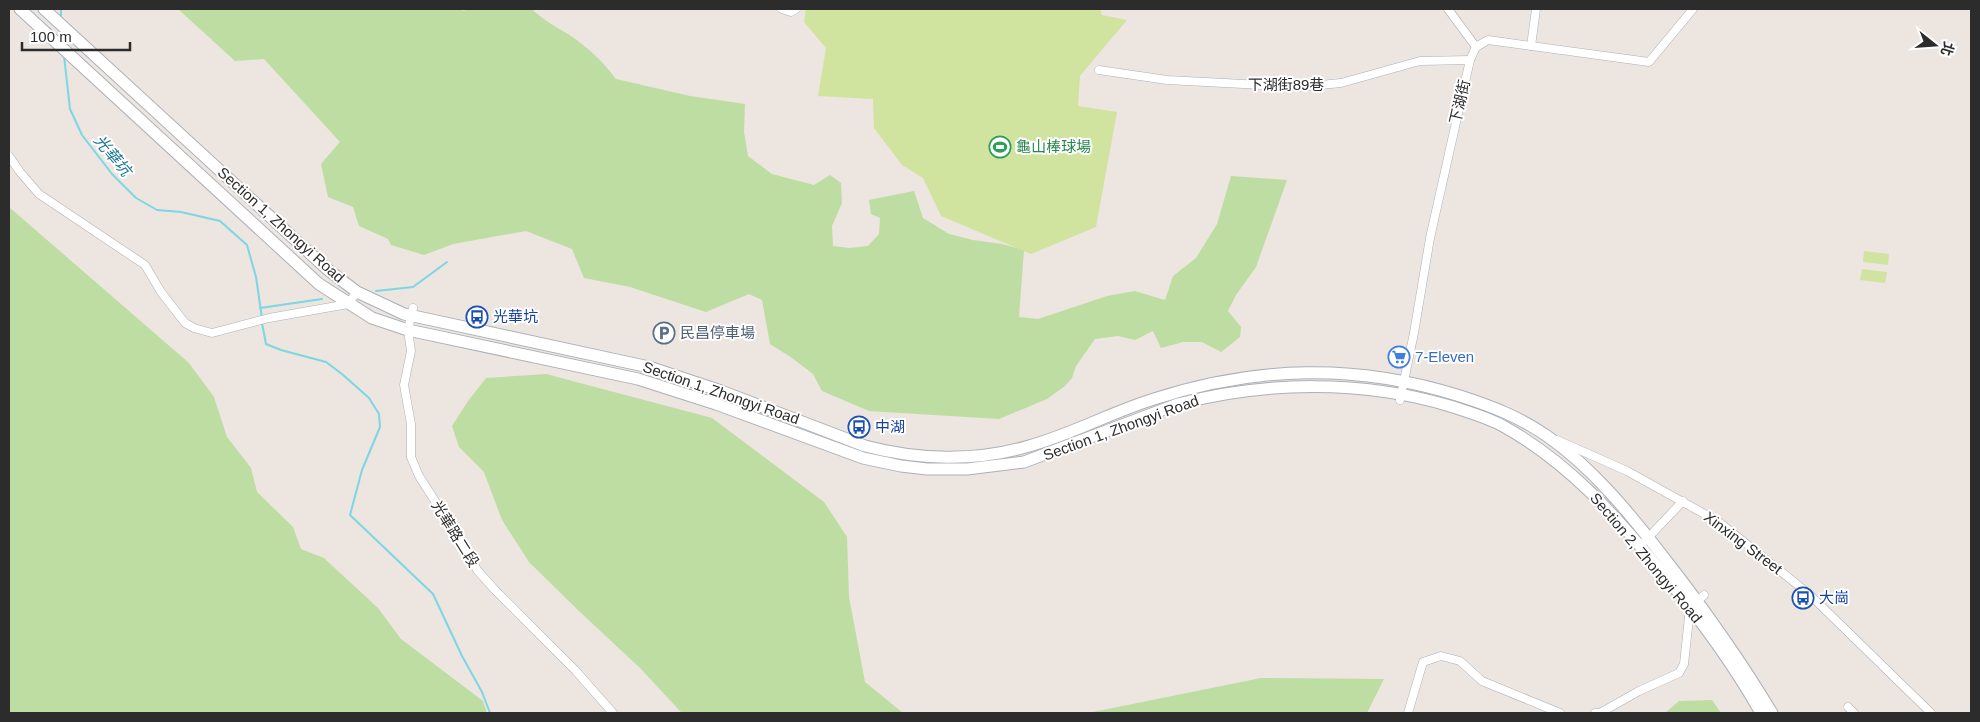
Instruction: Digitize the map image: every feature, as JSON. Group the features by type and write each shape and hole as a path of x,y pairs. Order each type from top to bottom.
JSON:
{"main road":[{"name":"Section 1, Zhongyi Road","path":"20,9 319,284 372,318 408,330 618,374 669,388 715,407 863,458 901,466 943,471 967,470 1024,462 1125,428 1184,402 1236,393 1274,389 1330,387 1401,397"},
{"name":"Section 1, Zhongyi Road","path":"44,9 327,269 357,292 386,306 608,357 722,387 864,446 910,455 946,458 984,455 1027,447 1117,408 1208,383 1270,375 1348,373 1405,380 1494,407"},
{"path":"715,407 722,387"},
{"name":"Section 2, Zhongyi Road","path":"1401,397 1429,400 1491,420 1533,444 1580,481 1601,500 1697,601 1772,713"},
{"name":"Section 2, Zhongyi Road","path":"1494,407 1547,436 1598,480 1642,544"},
{"path":"1117,408 1125,428"},
{"name":"Section 2, Zhongyi Road","path":"1697,601 1728,662 1761,713"}],"street":[{"path":"782,9 791,12 796,9"},
{"path":"1448,9 1476,47 1488,40 1650,62 1693,9"},
{"path":"1531,46 1536,9"},
{"name":"下湖街","path":"1401,397 1430,238 1470,60 1476,47"},
{"name":"下湖街89巷","path":"1099,70 1168,80 1300,87 1341,84 1420,61 1470,60"},
{"path":"9,156 39,194 145,265 161,292 186,323 212,332 269,318 348,304 357,292"},
{"name":"光華路二段","path":"412,312 408,330 411,351 404,385 411,424 411,457 419,476 470,554 477,570 575,670 613,713"},
{"name":"Xinxing Street","path":"1547,436 1578,447 1683,501 1719,522 1809,594 1932,713"},
{"path":"1642,544 1683,501"},
{"path":"1595,713 1600,713 1639,691 1679,673 1684,664 1697,601"},
{"path":"1408,713 1423,662 1441,656 1460,661 1482,681 1560,713"}],"green space":[{"path":"178,9 460,9 464,11 467,9 532,9 584,45 616,79 690,96 745,104 744,132 748,156 772,174 814,185 830,175 841,183 842,203 832,226 833,246 850,248 868,246 879,234 880,218 871,214 869,200 914,191 923,218 949,234 1024,250 1019,317 1038,319 1107,296 1135,291 1165,300 1173,276 1196,258 1217,224 1231,176 1287,180 1256,267 1236,295 1228,311 1241,327 1240,337 1221,352 1202,342 1183,342 1161,348 1153,331 1135,340 1118,336 1095,339 1076,366 1072,378 1065,386 1047,399 999,419 869,411 822,391 813,374 770,344 762,300 749,294 706,312 630,287 584,278 572,249 526,231 453,244 424,255 391,245 388,239 359,226 353,207 328,197 321,164 340,142 264,59 235,61"},
{"name":"龜山棒球場","path":"806,9 1100,9 1102,15 1127,20 1080,76 1078,106 1117,112 1096,227 1031,254 941,216 923,178 902,165 874,128 873,99 818,96 826,48 804,22"},
{"path":"9,207 189,363 214,397 227,437 251,468 257,492 293,527 301,549 324,558 378,608 401,639 483,701 487,713 9,713"},
{"path":"1864,251 1889,254 1888,265 1863,262"},
{"path":"1862,269 1887,272 1885,283 1860,280"},
{"path":"546,374 712,418 824,502 847,537 849,597 865,682 903,713 682,713 640,668 529,562 502,520 484,472 459,447 452,426 486,378"},
{"path":"1261,678 1384,679 1367,713 1088,713"},
{"path":"1712,700 1721,713 1665,713 1679,701"}],"waterway":[{"name":"光華坑","path":"61,9 61,18"},
{"name":"光華坑","path":"63,33 63,43"},
{"name":"光華坑","path":"64,56 70,109 82,135 112,174 136,198 157,210 181,212 220,221 247,245 256,277 262,318"},
{"path":"376,291 413,287 447,262"},
{"path":"260,308 322,299"},
{"name":"光華坑","path":"262,323 266,344 326,362 369,398 379,414 380,427 362,470 350,515 433,594 462,656 482,692 490,713"}],"place":[{"name":"龜山棒球場","path":"1000,147"},
{"name":"光華坑","path":"477,317"},
{"name":"民昌停車場","path":"664,333"},
{"name":"7-Eleven","path":"1399,357"},
{"name":"中湖","path":"859,427"},
{"name":"大崗","path":"1803,598"}]}
